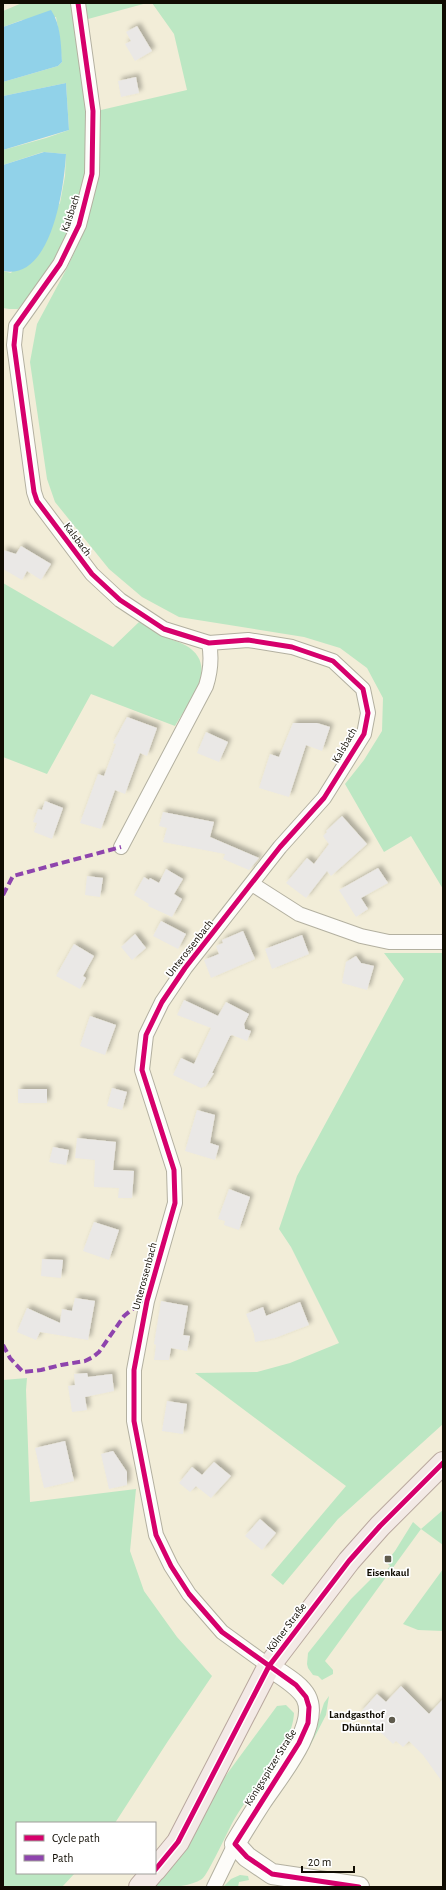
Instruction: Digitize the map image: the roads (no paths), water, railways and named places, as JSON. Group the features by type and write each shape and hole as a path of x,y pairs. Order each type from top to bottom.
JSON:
{"main road":[{"name":"Kölner Straße","path":"156,1869 178,1842 269,1666 349,1561 380,1526 443,1463"},
{"path":"140,1887 151,1874"}],"street":[{"name":"Kalsbach","path":"78,3 94,111 92,174 79,225 60,264 16,326 14,345 34,492 37,501 70,547 92,574 120,600 164,629 209,643 248,640 292,646 333,660 363,689 368,713 364,734 324,798 280,847 252,884"},
{"path":"121,847 206,686 212,656 209,643"},
{"path":"252,884 299,914 361,936 389,942 443,942"},
{"name":"Unterossenbach","path":"252,884 185,968 162,1002 146,1035 142,1070 174,1170 175,1203 147,1301 136,1353 133,1396 134,1421 156,1535 171,1566 189,1594 222,1632 269,1666"},
{"name":"Königsspitzer Straße","path":"214,1887 235,1844 288,1762 303,1734 310,1715 308,1702 302,1692 269,1666"},
{"path":"235,1844 247,1858 272,1874 359,1887"}],"water":[{"path":"51,10 59,29 62,62 58,66 3,82 3,27"},
{"path":"66,83 69,130 3,150 3,96"},
{"path":"44,152 66,154 62,188 52,229 44,247 33,262 20,270 3,271 3,165"}],"place":[{"name":"Eisenkaul","path":"388,1559"},
{"name":"Landgasthof Dhünntal","path":"392,1720"}]}
